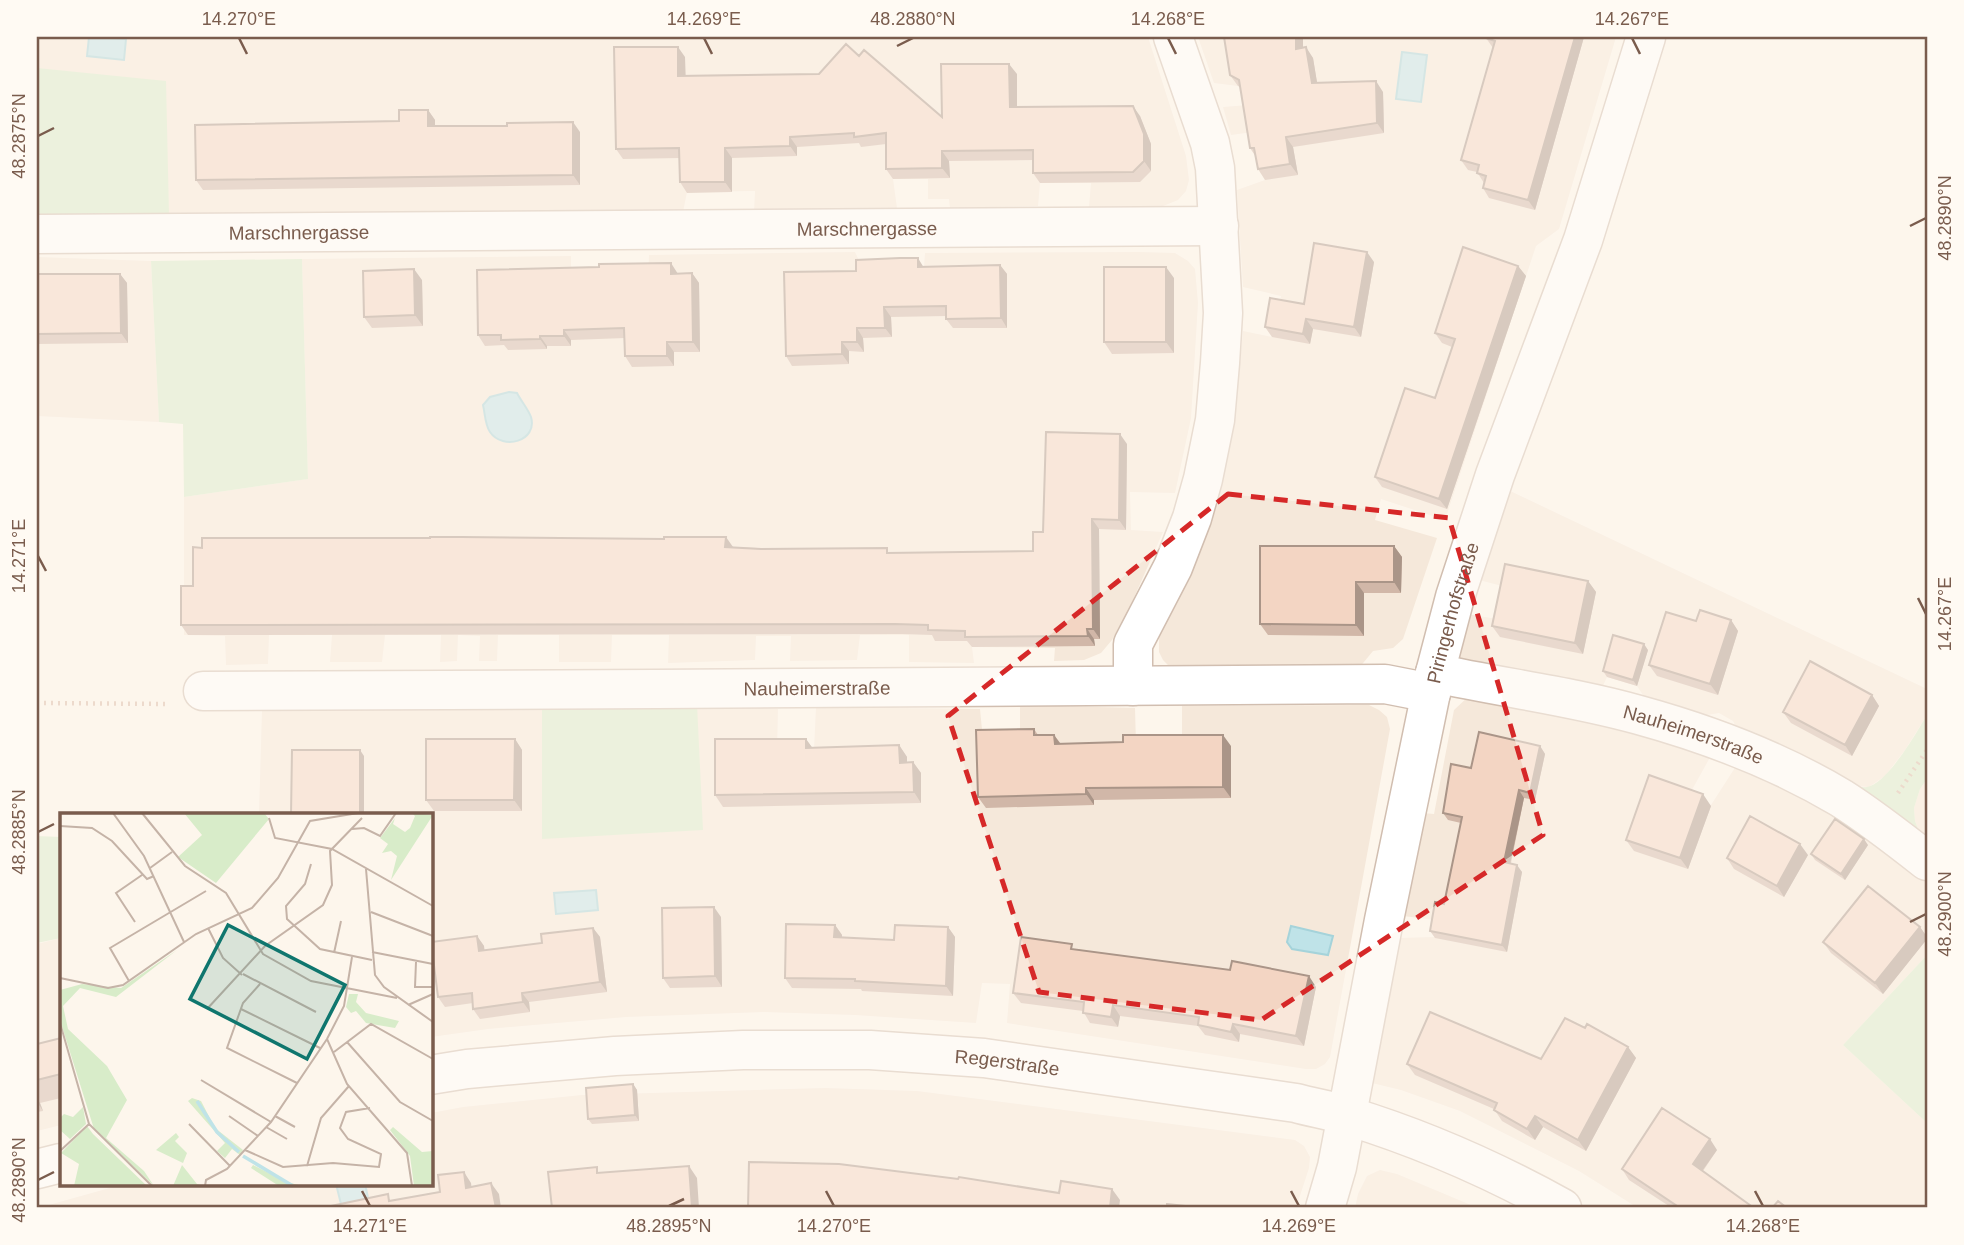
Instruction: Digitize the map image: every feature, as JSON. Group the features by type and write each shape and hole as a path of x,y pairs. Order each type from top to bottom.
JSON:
{"street":[{"path":"1133,686 1133,644 1172,567 1192,518 1203,479 1215,419 1223,313 1215,167 1210,143 1173,37"},
{"name":"Piringerhofstraße","path":"1325,1208 1337,1167 1433,683 1454,597 1495,475 1583,240 1646,37"},
{"name":"Marschnergasse","path":"37,234 1219,226"},
{"name":"Nauheimerstraße","path":"192,697 1433,683 1569,698 1639,715 1712,739 1801,776 1840,798 1927,861"},
{"name":"Regerstraße","path":"432,1075 615,1056 734,1050 870,1050 984,1058 1296,1103 1346,1115 1468,1162 1562,1208"},
{"path":"37,1170 60,1163"}],"path":[{"path":"37,704 192,697"},
{"path":"1878,823 1927,750"}],"highlighted area":[{"path":"1228,494 1449,518 1543,835 1261,1020 1039,992 948,716"}],"shaded area":[{"path":"37,37 1148,37 1186,156 1189,180 1186,191 1178,200 1163,206 1089,207 1091,183 1040,183 1038,206 950,208 949,199 928,199 928,179 893,179 897,208 754,213 755,191 687,192 683,212 169,215 37,68"},
{"path":"1198,37 1616,37 1559,229 1536,246 1445,520 1381,499 1375,520 1437,538 1403,639 1393,648 1373,651 1359,668 1172,669 1159,652 1159,637 1225,465 1236,406 1243,331 1272,337 1281,296 1243,287 1237,190 1265,180 1262,159 1253,132 1231,135 1223,107 1248,105 1246,90 1238,86 1214,83"},
{"path":"855,252 863,269 924,267 925,253 1139,252 1175,253 1195,269 1198,303 1191,418 1175,493 1130,492 1131,530 1163,532 1129,609 1112,640 1101,653 1084,660 1054,661 1055,648 972,647 974,663 909,662 909,635 860,635 857,660 790,661 791,636 756,636 755,660 668,663 669,635 612,635 611,662 559,662 559,635 498,635 497,661 479,661 480,636 458,635 457,661 440,662 441,635 385,635 382,662 330,662 332,635 269,635 268,664 226,665 225,636 184,635 184,497 308,479 302,259 571,256 571,284 648,282 649,255"},
{"path":"37,257 151,261 159,422 37,416"},
{"path":"1506,489 1927,689 1927,715 1885,776 1869,787 1845,785 1739,732 1733,721 1719,713 1701,716 1645,698 1637,686 1607,677 1601,690 1461,662 1456,653 1467,614 1503,620 1510,588 1475,579"},
{"path":"1470,695 1567,711 1713,752 1688,797 1711,805 1738,763 1876,838 1927,881 1927,955 1843,1045 1927,1123 1927,1208 1638,1208 1579,1171 1460,1111 1401,1090 1372,1083 1399,938 1435,937 1436,920 1403,916 1422,813 1434,814 1454,710"},
{"path":"697,704 778,709 777,750 814,750 816,707 980,709 983,740 1020,738 1020,705 1135,708 1136,745 1182,744 1182,706 1369,705 1387,717 1390,729 1330,1057 1316,1069 1007,1023 1010,984 982,983 976,1023 764,1012 626,1017 488,1029 432,1037 432,813 259,813 262,710 542,705 542,839"},
{"path":"1927,779 1927,841 1921,837 1914,808 1920,789"},
{"path":"60,938 60,1125 37,1131 37,944"},
{"path":"825,1088 917,1091 1295,1140 1304,1146 1310,1157 1309,1168 1296,1208 38,1208 117,1186 432,1186 432,1113 463,1107 582,1095"},
{"path":"1380,1170 1397,1174 1478,1208 1355,1208 1358,1194 1367,1176"}],"green space":[{"path":"37,68 166,81 169,215 37,216"},
{"path":"302,259 308,479 184,497 183,424 159,422 151,261"},
{"path":"697,704 703,830 542,839 542,705"},
{"path":"1927,715 1927,779 1920,789 1914,808 1921,837 1845,785 1867,787 1884,777"},
{"path":"37,836 60,837 60,938 37,943"},
{"path":"1927,955 1927,1123 1843,1045"}],"water":[{"path":"89,37 126,39 124,60 87,56"},
{"path":"1402,52 1427,55 1421,102 1396,99"},
{"path":"509,392 517,393 530,414 532,425 525,437 511,442 496,438 490,432 483,405 490,397"},
{"path":"596,890 598,910 556,914 554,893"},
{"path":"1291,926 1333,936 1328,955 1292,949 1287,942"},
{"path":"336,1186 365,1186 369,1202 342,1208"}],"building":[{"path":"1224,37 1296,37 1296,49 1306,47 1312,83 1376,81 1377,123 1286,137 1290,164 1258,169 1254,148 1250,148 1239,80 1230,75"},
{"path":"1487,37 1575,37 1528,200 1483,188 1486,176 1477,173 1479,165 1461,160 1495,41"},
{"path":"846,44 859,56 864,50 942,117 941,64 1009,64 1010,107 1133,106 1144,134 1144,161 1133,172 1033,173 1033,150 942,151 942,168 886,169 886,133 854,137 854,133 790,137 790,146 725,148 725,182 680,182 679,148 616,149 614,47 678,47 678,76 819,74"},
{"path":"399,110 428,110 428,126 507,126 507,123 573,122 573,175 196,180 195,125 399,121"},
{"path":"1314,243 1367,252 1354,327 1306,319 1303,334 1265,327 1270,298 1304,304"},
{"path":"1463,247 1518,266 1439,499 1375,477 1405,388 1435,398 1455,339 1435,333"},
{"path":"918,258 918,267 1000,265 1001,318 946,319 946,306 884,307 885,328 857,328 857,342 842,342 842,354 786,356 784,272 856,271 856,260"},
{"path":"671,263 671,274 692,273 693,342 667,342 667,356 625,356 624,328 564,330 564,336 540,336 540,339 501,340 501,335 478,335 477,270"},
{"path":"1104,267 1166,267 1166,342 1104,342"},
{"path":"414,269 415,315 364,317 363,271"},
{"path":"37,274 120,274 121,333 37,334"},
{"path":"1046,432 1120,434 1119,520 1092,519 1093,629 1087,629 1088,636 965,637 965,631 928,630 928,625 895,624 181,625 181,586 193,586 193,547 202,548 202,538 726,537 725,547 761,549 887,548 887,553 1033,551 1033,532 1043,532"},
{"path":"1260,546 1394,546 1394,582 1356,582 1356,625 1260,624"},
{"path":"1505,564 1588,581 1575,643 1492,626"},
{"path":"1700,610 1731,620 1710,684 1649,665 1666,612 1696,621"},
{"path":"1613,635 1644,644 1633,680 1603,671"},
{"path":"1810,661 1872,695 1845,745 1783,712"},
{"path":"1034,729 1034,735 1054,735 1055,744 1123,742 1123,735 1223,735 1223,787 1086,788 1086,794 978,797 976,730"},
{"path":"1479,732 1540,746 1530,793 1519,790 1504,862 1517,865 1502,945 1430,931 1435,902 1444,904 1462,817 1443,813 1451,764 1471,768"},
{"path":"426,739 515,739 514,800 426,800"},
{"path":"715,739 806,739 806,748 899,745 900,763 913,762 914,792 715,795"},
{"path":"292,750 360,750 360,813 291,813"},
{"path":"1649,775 1703,794 1680,858 1626,840"},
{"path":"1750,816 1800,844 1777,886 1727,858"},
{"path":"1835,819 1864,839 1841,874 1811,854"},
{"path":"1868,886 1920,927 1875,983 1823,942"},
{"path":"714,907 715,976 663,978 662,908"},
{"path":"786,924 835,925 834,937 894,940 895,925 948,927 946,986 855,979 785,978"},
{"path":"593,928 600,982 522,993 523,1002 473,1009 472,993 438,997 432,942 477,936 479,951 542,943 541,934"},
{"path":"1021,937 1072,944 1071,949 1230,970 1232,961 1309,976 1296,1036 1233,1024 1231,1032 1198,1025 1199,1017 1113,1005 1111,1017 1083,1013 1084,1002 1013,993"},
{"path":"1430,1012 1541,1059 1565,1018 1585,1028 1587,1024 1628,1047 1578,1140 1535,1116 1527,1129 1494,1110 1497,1103 1407,1064"},
{"path":"60,1038 60,1074 37,1080 37,1044"},
{"path":"633,1084 635,1115 588,1119 586,1088"},
{"path":"1662,1108 1710,1139 1693,1164 1754,1208 1675,1208 1677,1206 1622,1169"},
{"path":"749,1162 839,1164 959,1177 1059,1193 1061,1181 1112,1189 1110,1208 748,1208"},
{"path":"689,1166 692,1208 552,1208 548,1172 597,1167 597,1173"},
{"path":"464,1172 466,1188 491,1183 496,1208 331,1206 388,1194 389,1201 440,1192 438,1175"},
{"path":"1778,1201 1787,1208 1772,1208"},
{"path":"1167,1204 1204,1208 1167,1208"}]}
